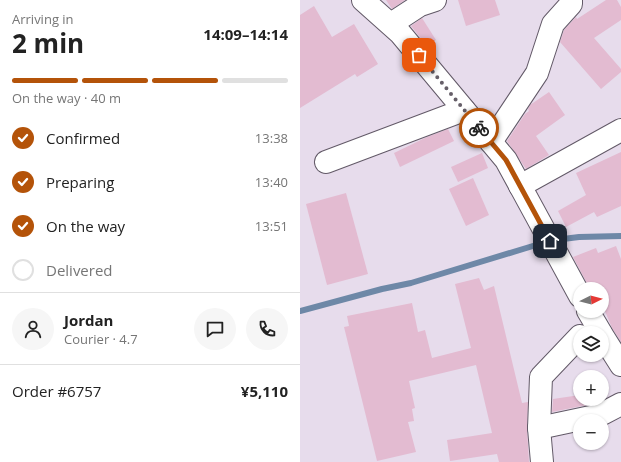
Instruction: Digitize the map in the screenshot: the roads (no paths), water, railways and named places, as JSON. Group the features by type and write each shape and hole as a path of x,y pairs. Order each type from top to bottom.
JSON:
{"street":[{"path":"363,0 400,33 506,160 573,283"},
{"path":"391,24 420,5 435,0"},
{"path":"491,142 537,73 553,24 571,4 570,0"},
{"path":"326,162 464,110"},
{"path":"520,186 621,130"},
{"path":"542,462 539,428 541,377 573,346"},
{"path":"609,350 621,365"},
{"path":"539,428 600,415 621,404"}],"waterway":[{"path":"555,240 579,237 621,236"},
{"path":"300,311 382,289 411,283 546,242"}]}
